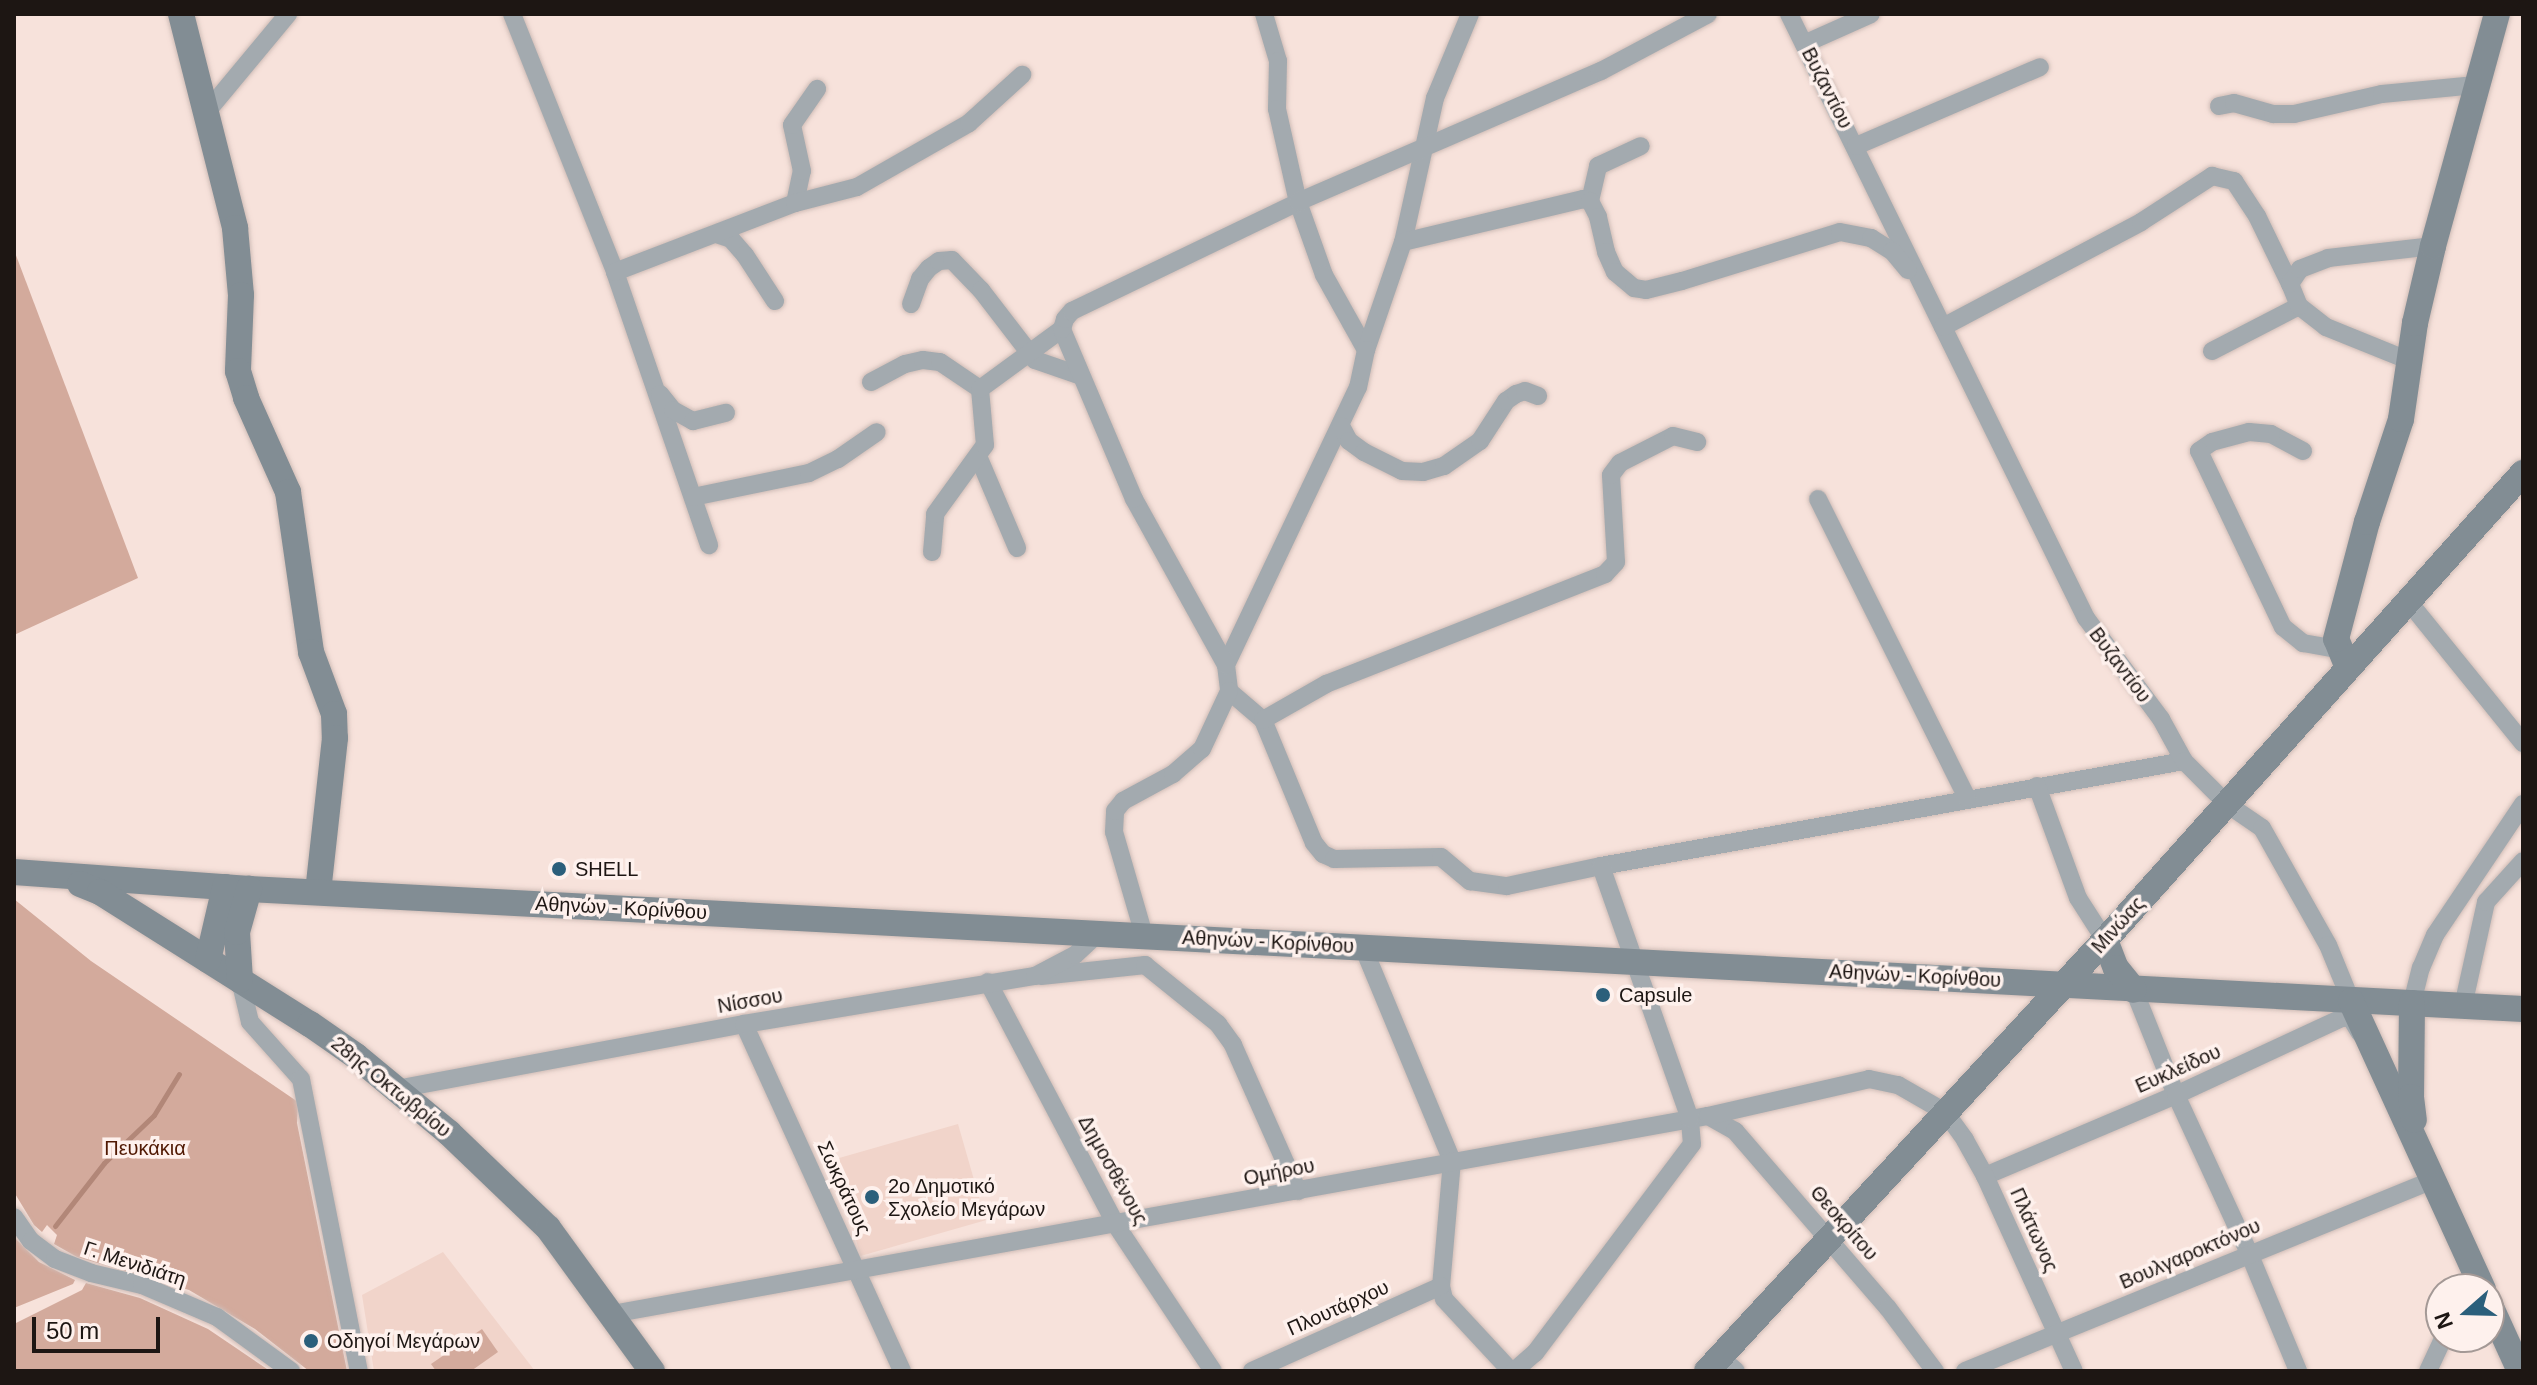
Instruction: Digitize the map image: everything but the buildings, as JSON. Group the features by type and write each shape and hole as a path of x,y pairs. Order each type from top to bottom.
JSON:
{"main road":[{"path":"181,14 228,197 240,262 238,371 246,398 288,492 311,652 334,714 335,738 318,892"},
{"path":"2343,658 2336,639 2367,522 2401,419 2433,246 2497,14"},
{"name":"Μινώας","path":"1721,1366 1828,1239 2227,804 2343,658 2408,601 2523,473"},
{"name":"Αθηνών - Κορίνθου","path":"14,872 237,888 2523,1009"},
{"name":"28ης Οκτωβρίου","path":"66,878 100,892 310,1024 397,1089 519,1198 548,1228 652,1371"},
{"path":"208,960 237,888"},
{"path":"237,888 240,980"},
{"path":"2105,940 2116,968 2134,990"},
{"name":"Βυζαντίου","path":"2351,1001 2419,1148 2470,1273"},
{"path":"2412,1003 2411,1097 2419,1148"},
{"path":"2505,1333 2518,1358"}],"street":[{"path":"205,114 288,14"},
{"path":"512,14 615,272 709,545"},
{"path":"1264,14 1278,61 1277,109 1298,202 1324,275 1366,350"},
{"path":"1226,665 1358,387 1366,350 1403,242 1435,98 1470,14"},
{"path":"980,389 1062,329 1072,311 1298,202 1574,84 1708,14"},
{"name":"Βυζαντίου","path":"1789,14 2086,618 2161,719 2184,761 2227,804 2262,828 2328,945 2351,1001"},
{"path":"1804,44 1871,14"},
{"path":"1856,146 2040,67"},
{"path":"615,272 795,203 857,187 969,123 1022,75"},
{"path":"2219,106 2234,103 2273,114 2294,114 2382,94 2476,85"},
{"path":"795,203 802,171 792,125 817,89"},
{"path":"1641,146 1598,166 1590,201 1615,272 1634,288 1646,290 1682,281 1840,232 1871,238 1892,251 1930,301"},
{"path":"1943,327 2141,222 2212,176 2234,181 2257,216 2299,306 2326,327 2410,361"},
{"path":"1403,242 1573,200 1590,201"},
{"path":"716,234 731,239 775,301"},
{"path":"2290,284 2300,269 2328,258 2433,246"},
{"path":"911,304 920,279 929,268 939,261 952,260 981,290 1027,353 1035,360 1081,376"},
{"path":"2212,351 2299,306"},
{"path":"1062,329 1134,499 1226,665 1229,691 1202,749 1173,774 1123,801 1115,811 1114,832 1144,935"},
{"path":"871,382 905,364 923,360 940,362 980,389 985,445 935,514 932,552"},
{"path":"654,385 673,410 693,421 726,413"},
{"path":"1341,426 1349,441 1364,452 1402,471 1423,472 1444,466 1480,441 1506,401 1516,394 1525,391 1538,396"},
{"path":"693,497 809,473 827,466 877,432"},
{"path":"2303,451 2271,434 2249,432 2212,442 2199,451 2283,627 2303,643 2343,658"},
{"path":"1263,720 1326,684 1605,574 1616,562 1611,475 1620,463 1673,436 1697,442"},
{"path":"978,456 1017,548"},
{"path":"1818,499 1967,798"},
{"path":"2408,601 2523,743"},
{"path":"1229,691 1263,720 1314,843 1323,854 1334,859 1441,857 1470,881 1507,886 1967,798 2184,761"},
{"path":"2037,786 2078,898 2105,940"},
{"path":"2412,1003 2421,968 2435,935 2523,804"},
{"path":"2463,1006 2486,902 2523,861"},
{"path":"1363,947 1452,1161 1441,1286 1450,1307 1513,1371 1535,1353 1692,1144 1699,1118 1634,961 1601,866"},
{"name":"Νίσσου","path":"397,1089 744,1024 1035,976 1075,955 1099,933"},
{"path":"1035,976 1063,976 1138,964 1152,969 1227,1035 1298,1191"},
{"path":"240,980 250,1022 301,1079 359,1371"},
{"name":"Δημοσθένους","path":"988,982 1116,1225 1213,1371"},
{"path":"2134,990 2176,1095 2249,1253 2298,1371"},
{"name":"Ευκλείδου","path":"1985,1176 2176,1095 2342,1018 2350,1017 2365,1044 2373,1049"},
{"name":"Σωκράτους","path":"744,1024 902,1371"},
{"name":"Ομήρου","path":"612,1314 1699,1118 1869,1079 1898,1085 1945,1112"},
{"name":"Πλάτωνος","path":"1945,1112 1985,1176 2074,1371"},
{"name":"Θεοκρίτου","path":"1699,1118 1735,1131 1888,1308 1935,1371"},
{"name":"Βουλγαροκτόνου","path":"1965,1371 2433,1180"},
{"name":"Γ. Μενιδιάτη","path":"14,1217 31,1241 55,1259 91,1273 142,1285 217,1317 291,1371"},
{"name":"Πλουτάρχου","path":"1252,1371 1441,1286"}],"shaded area":[{"path":"958,1124 986,1220 861,1256 833,1160"},
{"path":"443,1252 535,1371 374,1371 362,1295"}],"green space":[{"path":"14,250 138,578 14,635"},
{"name":"Πευκάκια","path":"14,899 91,961 298,1102 297,1123 347,1371 309,1371 255,1329 189,1290 77,1257 54,1244 57,1235 47,1225 42,1232 34,1225 14,1192"},
{"path":"14,1237 39,1262 75,1280 73,1284 14,1308"},
{"path":"86,1283 140,1298 208,1329 270,1371 14,1371 14,1324 82,1290"},
{"path":"482,1329 498,1352 471,1371 436,1371 431,1364"}],"waterway":[{"path":"55,1226 104,1163 154,1115 179,1074"}],"place":[{"name":"SHELL","path":"559,869"},
{"name":"Capsule","path":"1603,995"},
{"name":"2ο Δημοτικό Σχολείο Μεγάρων","path":"872,1197"},
{"name":"Οδηγοί Μεγάρων","path":"311,1341"}]}
